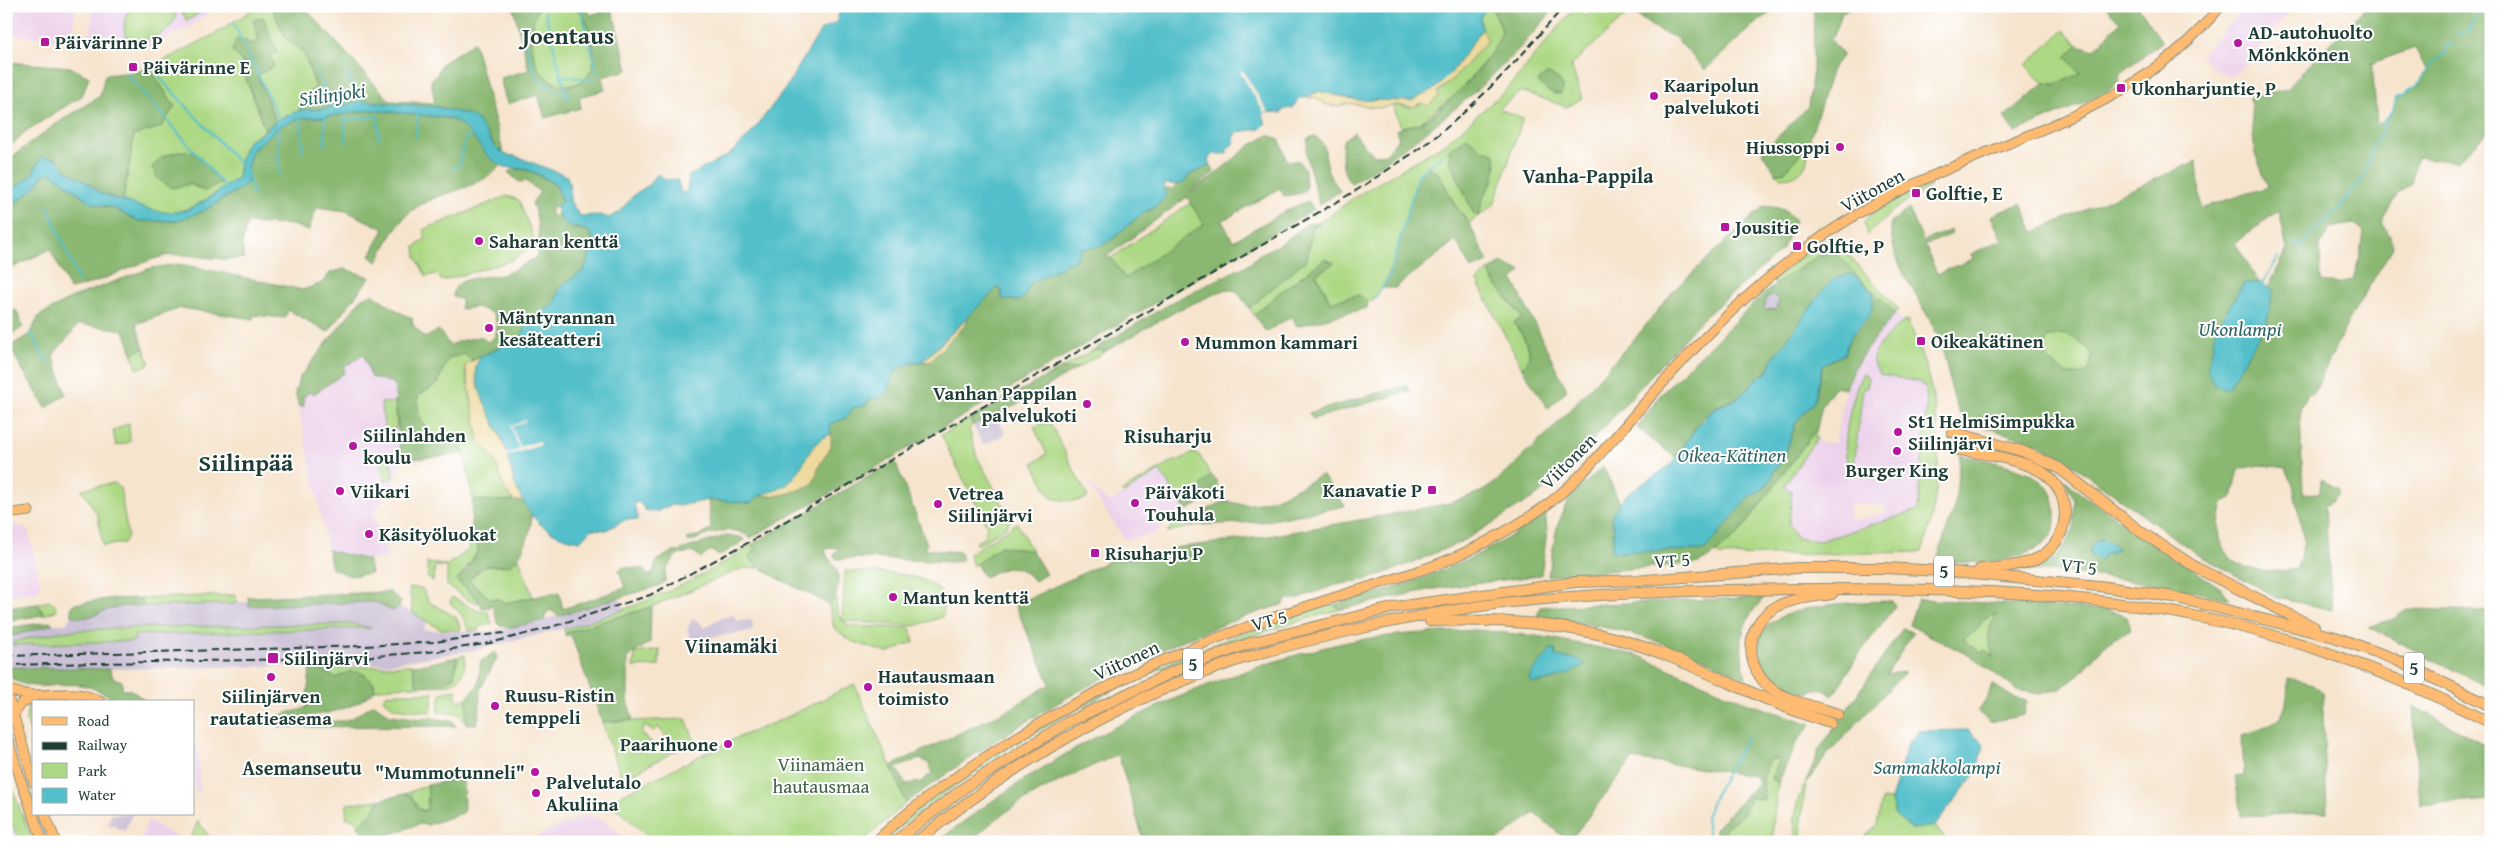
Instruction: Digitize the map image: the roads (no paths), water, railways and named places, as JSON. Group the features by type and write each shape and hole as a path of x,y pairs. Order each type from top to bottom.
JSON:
{"highway":[{"path":"1952,432 2022,451 2059,468 2142,532 2197,568 2335,637"},
{"path":"1942,571 1995,568 2036,559 2054,546 2061,534 2065,519 2065,502 2056,486 2045,474 2032,468 1989,455 1953,449"},
{"name":"VT 5","path":"894,842 968,785 1068,722 1179,669 1253,642 1329,622 1396,607 1533,587 1798,568 1942,571 2099,586 2174,597 2335,637 2392,658 2491,706"},
{"name":"VT 5","path":"916,842 998,781 1048,749 1166,688 1234,662 1318,638 1389,622 1530,600 1707,589 1879,589 2060,596 2203,617 2272,634 2339,657 2397,680 2491,723"},
{"path":"1838,714 1783,695 1763,681 1756,670 1752,658 1751,644 1753,634 1758,623 1766,614 1775,607 1790,601 1879,589"},
{"path":"1389,622 1474,619 1520,621 1598,633 1683,662 1760,698 1830,723"}],"main road":[{"name":"Viitonen","path":"874,842 894,823 944,784 1063,708 1186,650 1255,624 1446,562 1512,527 1548,504 1584,471 1698,343 1736,306 1794,256 1850,220 1931,176 2068,120 2132,86 2188,44 2221,6"},
{"path":"6,514 29,511"},
{"path":"32,776 6,689 33,696 87,695 97,700"},
{"path":"13,716 21,704 33,696"},
{"path":"7,736 32,813"},
{"path":"33,816 43,842"},
{"path":"46,816 56,842"}],"water":[{"path":"840,6 1487,6 1480,18 1482,29 1451,73 1436,88 1411,101 1357,100 1319,91 1300,98 1292,108 1285,109 1281,113 1268,112 1263,115 1266,123 1260,129 1237,132 1234,136 1234,143 1227,149 1227,154 1213,154 1208,159 1211,165 1189,175 1182,183 1165,184 1166,195 1158,204 1142,214 1107,242 1091,248 1081,248 1076,259 1031,283 1024,297 1019,301 1002,299 1002,288 997,288 923,361 914,362 894,371 888,390 880,398 870,398 866,405 853,408 846,418 830,424 831,434 818,442 808,454 796,475 781,488 760,496 751,503 708,500 680,506 671,505 655,512 645,510 637,502 634,505 638,516 637,520 627,519 606,530 592,529 580,541 566,538 547,529 536,520 526,506 515,483 503,441 478,387 476,365 480,357 520,338 530,320 554,304 561,286 584,270 594,243 591,233 566,224 559,215 556,207 562,202 557,186 530,171 500,165 486,154 471,134 458,122 449,118 371,110 325,117 300,118 278,127 251,152 247,171 248,182 241,188 206,210 177,221 138,221 111,207 92,203 50,172 43,175 34,188 6,211 6,193 31,176 42,156 57,159 66,169 97,191 109,197 159,212 186,210 206,200 238,178 241,157 248,141 260,135 277,120 300,110 322,109 362,101 438,107 476,118 496,148 507,155 515,156 567,176 570,186 570,201 580,216 600,215 609,218 619,212 636,193 649,185 654,177 659,174 665,180 677,179 681,192 684,193 687,191 689,176 730,154 750,135 785,89 821,30 837,22"},
{"name":"Oikea-Kätinen","path":"1851,274 1858,278 1873,293 1870,315 1850,338 1844,354 1823,364 1814,402 1796,422 1783,460 1773,472 1772,478 1764,488 1749,497 1705,550 1612,552 1610,549 1613,545 1614,527 1611,519 1613,512 1626,495 1672,464 1695,429 1713,409 1736,399 1750,387 1754,380 1768,372 1772,360 1824,289 1834,279"},
{"name":"Ukonlampi","path":"2244,283 2262,283 2273,291 2267,322 2228,388 2215,386 2208,371 2216,328"},
{"path":"2103,539 2116,546 2117,550 2104,555 2101,560 2090,554 2090,549 2093,544"},
{"path":"1550,649 1555,649 1556,657 1577,659 1585,664 1559,677 1543,682 1531,682 1529,678 1533,670 1546,657"},
{"name":"Sammakkolampi","path":"1968,730 1984,744 1976,772 1935,826 1912,829 1895,816 1891,800 1908,743 1919,731"}],"waterway":[{"path":"580,6 598,74"},
{"path":"2457,35 2470,30 2472,22 2484,6"},
{"path":"521,30 537,79 569,97 561,76 545,11"},
{"path":"233,22 280,120"},
{"path":"2295,245 2301,246 2315,230 2343,205 2346,197 2364,177 2374,142 2384,129 2384,122 2392,111 2396,98 2406,95 2408,90 2414,88 2421,81 2432,63 2446,53 2446,47 2452,43"},
{"name":"Siilinjoki","path":"315,69 333,108"},
{"name":"Siilinjoki","path":"345,71 361,103"},
{"path":"126,73 226,188"},
{"path":"563,76 595,80"},
{"path":"159,77 239,163"},
{"name":"Siilinjoki","path":"344,112 346,142"},
{"name":"Siilinjoki","path":"325,114 325,145"},
{"path":"416,138 418,115"},
{"name":"Siilinjoki","path":"301,116 303,151"},
{"path":"345,120 378,116 379,139"},
{"path":"278,127 279,175"},
{"path":"453,169 459,165 465,139 472,134"},
{"path":"1373,300 1389,278 1418,175 1443,154"},
{"path":"247,171 253,195"},
{"path":"47,205 79,281"},
{"path":"2262,283 2279,257"},
{"path":"30,331 45,359 49,361"},
{"path":"1709,842 1706,817 1714,796 1748,736"}],"railway":[{"path":"6,665 348,658 440,651 490,643 545,629 650,595 753,540 1357,190 1419,149 1473,104 1535,40 1564,6"},
{"path":"6,656 365,646 433,642 504,633"}],"place":[{"name":"Päivärinne P","path":"45,42"},
{"name":"AD-autohuolto Mönkkönen","path":"2238,43"},
{"name":"Päivärinne E","path":"133,67"},
{"name":"Ukonharjuntie, P","path":"2121,88"},
{"name":"Kaaripolun palvelukoti","path":"1654,96"},
{"name":"Hiussoppi","path":"1840,147"},
{"name":"Golftie, E","path":"1916,193"},
{"name":"Jousitie","path":"1725,227"},
{"name":"Saharan kenttä","path":"479,241"},
{"name":"Golftie, P","path":"1797,246"},
{"name":"Mäntyrannan kesäteatteri","path":"489,328"},
{"name":"Oikeakätinen","path":"1921,341"},
{"name":"Mummon kammari","path":"1185,342"},
{"name":"Vanhan Pappilan palvelukoti","path":"1087,404"},
{"name":"St1 HelmiSimpukka Siilinjärvi","path":"1898,432"},
{"name":"Siilinlahden koulu","path":"353,446"},
{"name":"Burger King","path":"1897,451"},
{"name":"Kanavatie P","path":"1432,490"},
{"name":"Viikari","path":"340,491"},
{"name":"Päiväkoti Touhula","path":"1135,503"},
{"name":"Vetrea Siilinjärvi","path":"938,504"},
{"name":"Käsityöluokat","path":"369,534"},
{"name":"Risuharju P","path":"1095,553"},
{"name":"Mantun kenttä","path":"893,597"},
{"name":"Siilinjärvi","path":"273,658"},
{"name":"Siilinjärven rautatieasema","path":"271,677"},
{"name":"Hautausmaan toimisto","path":"868,687"},
{"name":"Ruusu-Ristin temppeli","path":"495,706"},
{"name":"Paarihuone","path":"728,744"},
{"name":"\"Mummotunneli\"","path":"535,772"},
{"name":"Palvelutalo Akuliina","path":"536,793"}],"district":[{"name":"Joentaus","path":"568,35"},
{"name":"Vanha-Pappila","path":"1588,175"},
{"name":"Risuharju","path":"1168,435"},
{"name":"Siilinpää","path":"246,462"},
{"name":"Viinamäki","path":"731,645"},
{"name":"Asemanseutu","path":"302,767"}],"park label":[{"name":"Viinamäen hautausmaa","path":"821,775"}]}
